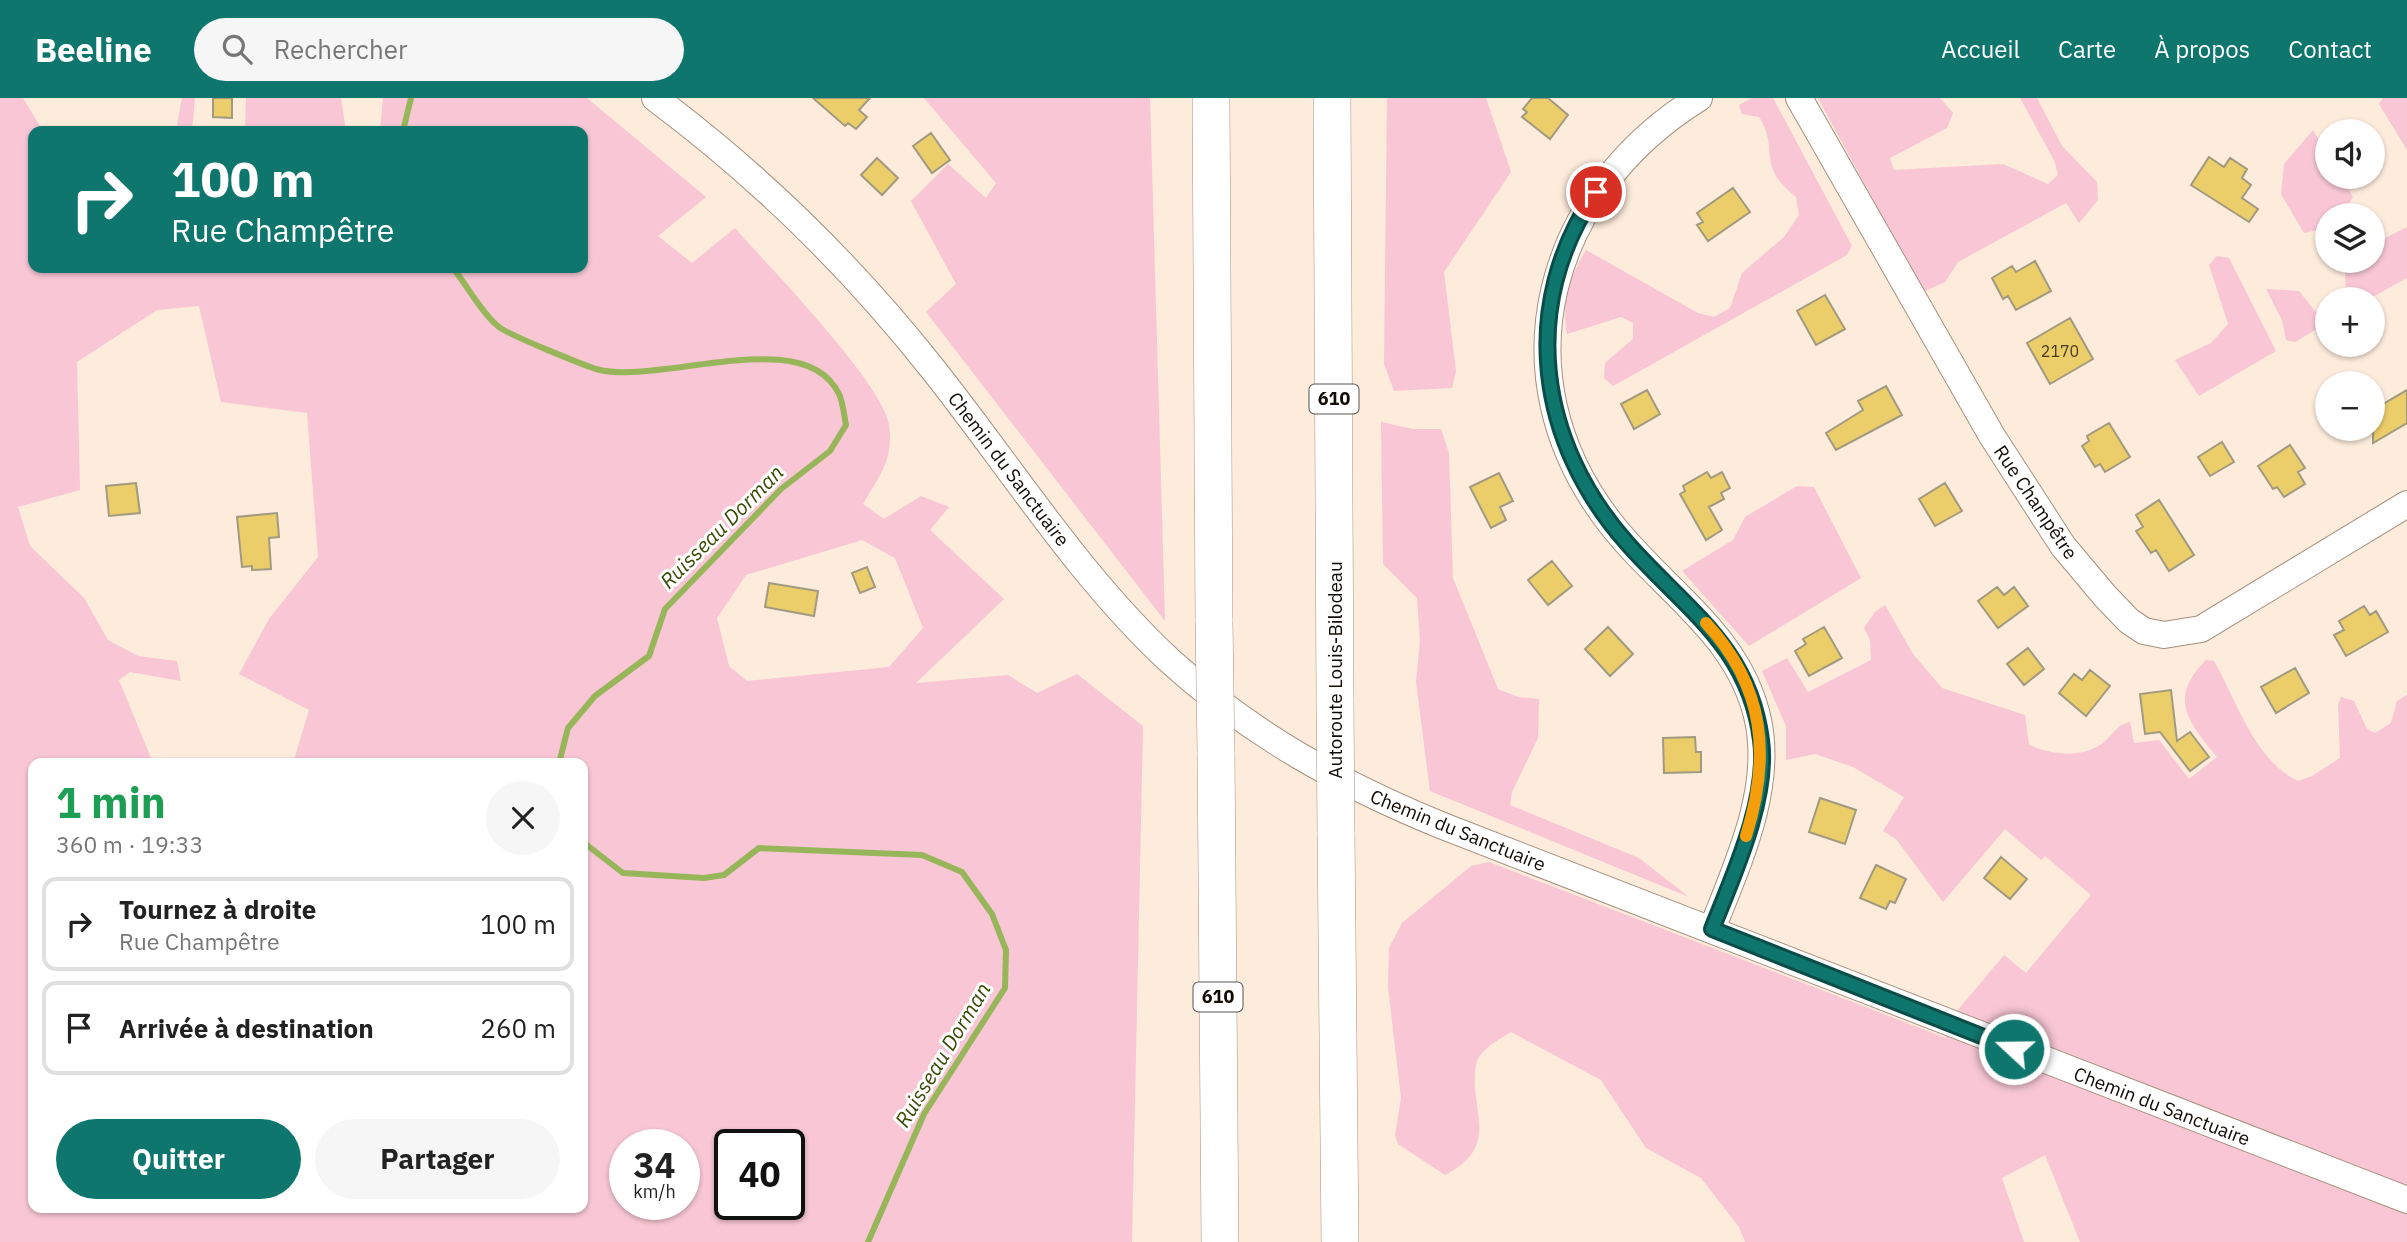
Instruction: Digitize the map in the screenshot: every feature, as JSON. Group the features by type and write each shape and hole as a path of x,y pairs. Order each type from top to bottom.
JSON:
{"highway":[{"name":"610","path":"1211,98 1220,1242"},
{"name":"Autoroute Louis-Bilodeau","path":"1332,98 1340,1242"}],"street":[{"name":"Chemin du Sanctuaire","path":"655,98 753,179 844,267 930,365 1107,595 1168,659 1230,711 1297,757 1385,802 1869,993 2407,1200"},
{"path":"1699,98 1668,119 1625,156 1587,204 1559,270 1548,320 1547,351 1549,382 1563,441 1591,496 1627,543 1722,641 1751,697 1762,742 1759,787 1746,834 1712,929"},
{"name":"Rue Champêtre","path":"1799,98 2035,507 2063,546 2129,621 2144,631 2164,635 2201,629 2407,504"}],"shaded area":[{"path":"0,98 23,98 40,126 28,126 28,273 588,273 588,126 380,126 383,98 587,98 706,197 658,236 692,263 735,228 822,325 867,382 882,406 889,425 890,438 884,468 863,504 884,519 921,496 949,507 930,530 1004,599 916,683 1008,675 1037,693 1077,674 1143,726 1132,1242 0,1242","holes":["862,540 895,558 923,628 889,667 747,681 729,666 717,618 746,575"]},
{"path":"182,98 195,98 192,126 177,126"},
{"path":"246,98 341,98 345,126 245,126"},
{"path":"924,98 1150,98 1165,621 926,312 956,284 911,201 948,164 986,198 996,183"},
{"path":"1387,98 1486,98 1511,172 1444,272 1456,371 1452,388 1394,391 1384,364"},
{"path":"1752,98 1773,98 1852,246 1847,255 1613,386 1604,378 1605,363 1633,339 1633,323 1621,317 1567,334 1565,311 1568,290 1586,250 1698,313 1714,317 1730,308 1742,273 1784,237 1799,215 1796,197 1784,186 1772,166 1768,138 1759,117 1742,114 1739,105"},
{"path":"1818,98 1940,98 1953,113 1947,128 1890,158 1894,170 2003,164 2048,184 2058,175 2054,160 2020,98 2037,98 2062,146 2097,182 2098,200 2079,223 2066,203 1958,262 1945,282 1923,292"},
{"path":"2383,98 2407,98 2407,150 2379,104"},
{"path":"2313,130 2315,189 2348,189 2353,197 2349,203 2315,203 2315,231 2304,233 2281,194 2284,164"},
{"path":"2407,227 2407,278 2385,290 2385,287 2346,287 2345,273 2385,273 2385,238"},
{"path":"2217,256 2229,258 2276,351 2199,396 2175,360 2211,343 2228,324 2209,265"},
{"path":"2266,289 2299,291 2315,311 2315,330 2295,342 2286,340 2282,320"},
{"path":"1381,422 1413,429 1441,429 1449,453 1453,578 1498,689 1518,697 1539,699 1538,738 1512,792 1510,805 1639,858 1689,897 1430,791 1416,682 1420,641 1417,598 1383,564"},
{"path":"1797,486 1814,487 1861,578 1749,646 1682,571 1733,540 1745,517"},
{"path":"1885,605 1913,654 1942,688 2025,715 2029,745 2057,753 2087,751 2130,722 2134,743 2159,740 2189,779 2217,757 2198,733 2186,710 2187,687 2206,660 2214,661 2258,744 2270,759 2298,781 2312,776 2340,758 2338,705 2341,697 2354,701 2367,729 2375,733 2391,723 2397,701 2407,695 2407,1242 2080,1242 2045,1155 2002,1178 2024,1242 1745,1242 1739,1227 1701,1178 1646,1148 1601,1080 1511,1032 1490,1046 1478,1059 1475,1081 1478,1139 1463,1164 1445,1175 1398,1144 1395,1135 1401,1098 1388,987 1389,948 1402,923 1471,866 1489,862 1946,1038 1957,1011 2004,955 2026,973 2091,895 2045,856 2041,860 2005,829 1943,902 1896,839 1883,831 1904,797 1853,767 1815,754 1786,760 1786,726 1762,671 1787,658 1808,692 1871,660 1870,640 1864,628 1875,612"}],"building":[{"path":"213,98 232,98 232,118 213,117"},
{"path":"813,98 870,98 859,110 867,117 856,129 848,123 845,126"},
{"path":"1532,98 1548,98 1568,115 1550,139 1522,117 1527,112 1523,109"},
{"path":"931,133 950,160 932,173 913,146"},
{"path":"2209,157 2224,167 2230,158 2247,169 2242,178 2251,185 2242,198 2258,209 2249,222 2191,185"},
{"path":"877,158 898,178 882,195 861,175"},
{"path":"1733,188 1750,212 1708,241 1697,225 1703,222 1697,213"},
{"path":"2035,261 2051,291 2016,310 2008,296 2003,299 1992,278 2012,266 2016,272"},
{"path":"1825,295 1845,329 1816,345 1797,311"},
{"path":"2070,318 2093,359 2050,384 2027,343"},
{"path":"1886,386 1902,415 1836,450 1826,433 1863,410 1858,401"},
{"path":"1647,390 1660,414 1634,429 1621,404"},
{"path":"2407,390 2407,423 2385,436 2385,403"},
{"path":"2109,423 2130,457 2105,472 2100,464 2095,467 2082,446 2089,441 2087,436"},
{"path":"2222,442 2234,462 2210,476 2198,457"},
{"path":"2290,445 2305,468 2298,472 2305,484 2284,497 2277,487 2273,489 2258,466"},
{"path":"1707,472 1711,478 1722,472 1730,488 1721,493 1724,499 1709,507 1722,530 1706,540 1680,494 1685,491 1683,486"},
{"path":"1499,473 1513,501 1500,507 1506,520 1491,528 1470,487"},
{"path":"136,483 140,513 109,516 106,486"},
{"path":"1945,483 1962,511 1935,526 1919,499"},
{"path":"2159,500 2194,555 2169,571 2156,550 2151,553 2136,531 2143,527 2136,515"},
{"path":"277,513 279,537 269,538 271,569 252,570 252,566 242,567 237,517"},
{"path":"1552,561 1572,586 1548,605 1528,580"},
{"path":"867,567 875,587 860,593 852,573"},
{"path":"769,583 818,591 814,616 765,607"},
{"path":"1997,587 2004,595 2014,587 2028,606 1998,628 1978,601"},
{"path":"2364,606 2370,615 2376,611 2388,632 2346,656 2334,635 2344,630 2339,621"},
{"path":"1608,627 1633,654 1610,676 1585,649"},
{"path":"1824,627 1842,658 1809,676 1795,651 1806,644 1803,639"},
{"path":"2028,648 2044,669 2024,685 2007,664"},
{"path":"2295,668 2309,693 2276,713 2261,687"},
{"path":"2090,670 2110,686 2086,716 2059,693 2074,674 2082,680"},
{"path":"2171,690 2177,741 2190,732 2209,757 2190,771 2160,732 2145,734 2140,694"},
{"path":"1695,737 1696,752 1701,752 1701,772 1664,773 1663,738"},
{"path":"1820,798 1856,810 1845,844 1809,832"},
{"path":"2001,857 2027,879 2010,899 1984,878"},
{"path":"1876,865 1906,879 1895,903 1890,901 1886,909 1860,898"}],"waterway":[{"name":"Ruisseau Dorman","path":"404,126 411,98"},
{"name":"Ruisseau Dorman","path":"457,273 499,327 596,369 623,372 763,359 795,362 821,373 839,394 842,405 846,425 830,451 781,489 665,609 649,656 595,696 568,728 560,758"},
{"name":"Ruisseau Dorman","path":"588,846 623,873 704,878 724,875 759,848 922,855 962,872 992,914 1006,950 1005,988 924,1114 868,1242"}],"slow traffic":[{"path":"1706,623 1722,641 1744,677 1758,720 1762,742 1761,773 1746,836"}],"route":[{"path":"1596,192 1587,204 1561,260 1548,320 1549,382 1563,441 1575,470 1608,521 1708,625 1734,659 1751,697 1762,742 1761,773 1755,802 1739,856 1712,929 2014,1049"}]}
